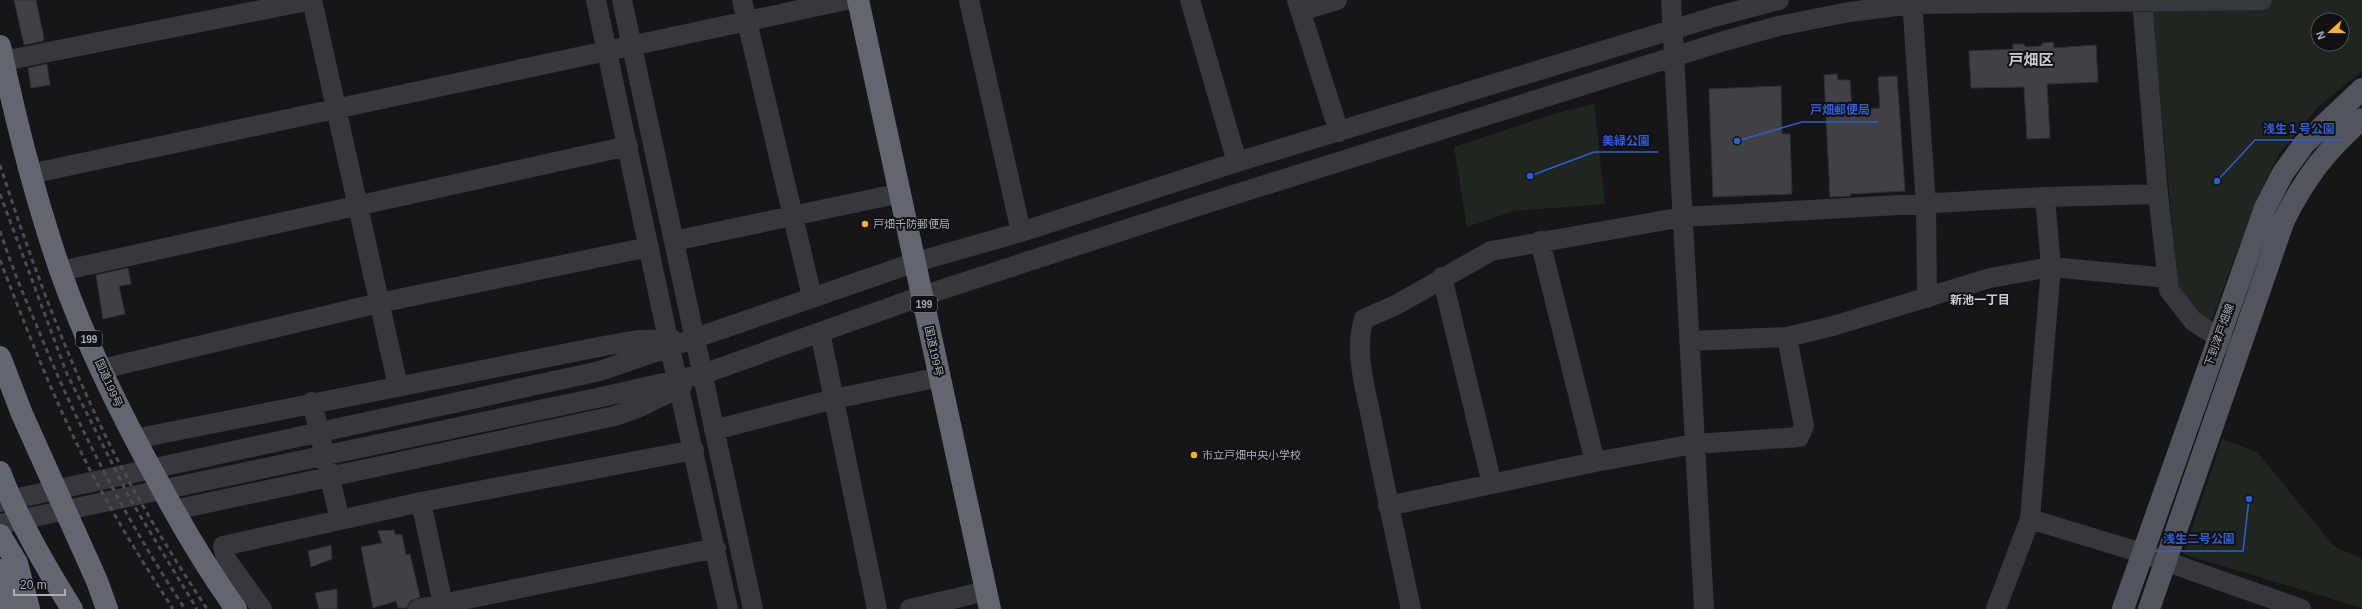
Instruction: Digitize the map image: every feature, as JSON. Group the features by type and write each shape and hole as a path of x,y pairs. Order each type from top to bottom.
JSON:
{"highway":[{"name":"国道199号","path":"858,0 916,262 922,296 988,600"},
{"name":"国道199号","path":"2,54 30,174 61,271 102,369 134,439 174,510 236,609"},
{"path":"0,357 22,414 106,605"},
{"path":"0,472 23,522 50,573 72,609"},
{"path":"0,503 21,548 55,609"},
{"path":"0,535 17,564 29,609"},
{"path":"0,570 10,609"},
{"path":"0,584 10,609"}],"main road":[{"name":"下到津戸畑線","path":"2123,609 2217,338 2265,208 2283,173 2304,144 2362,89"},
{"name":"下到津戸畑線","path":"2149,609 2284,220 2301,187 2323,156 2362,119"}],"street":[{"path":"2,54 312,0 398,386"},
{"path":"596,0 669,343 716,548 728,609"},
{"path":"622,0 753,609"},
{"path":"742,0 812,297"},
{"path":"30,174 337,110 846,0"},
{"path":"970,0 1021,232"},
{"path":"1190,0 1236,162"},
{"path":"1337,0 1299,6 1338,132"},
{"path":"1671,0 1704,609"},
{"path":"0,503 600,371 669,343 696,339 812,297 916,262 1021,232 1236,162 1673,30 1779,0"},
{"path":"174,510 330,478 615,416 642,406 678,384 702,374 922,296 1195,207 1674,57 1779,26 1849,12 1913,2 2262,0"},
{"path":"2142,1 2158,194 2169,290 2193,321 2217,338 2239,350"},
{"path":"1913,2 1926,204 1927,298"},
{"path":"61,271 628,146"},
{"path":"674,241 901,194"},
{"path":"1411,609 1388,506 1361,361 1358,335 1364,319 1396,305 1442,277 1491,252 1540,241 1683,217 2045,197 2158,194"},
{"path":"1996,609 2030,519 2051,267 2045,197"},
{"path":"1540,241 1595,462"},
{"path":"102,369 379,303 649,246"},
{"path":"1689,341 1787,337 1833,326 1990,278 2051,267 2168,278"},
{"path":"1442,277 1492,484"},
{"path":"820,332 877,609"},
{"path":"1388,506 1595,462 1694,444 1799,438 1804,426 1787,337"},
{"path":"134,439 312,402 638,340 669,343"},
{"path":"714,430 834,399 940,377"},
{"path":"0,524 606,396 678,384"},
{"path":"312,402 340,520"},
{"path":"262,609 226,559 223,546 421,502 694,450"},
{"path":"421,502 444,606"},
{"path":"2030,519 2142,553 2301,609"},
{"path":"418,609 444,606 716,548"},
{"path":"910,609 988,600"}],"shaded area":[{"path":"2151,0 2362,0 2362,71 2318,107 2279,154 2253,209 2211,322 2198,314 2178,285"},
{"path":"1594,104 1605,204 1513,211 1467,227 1454,147 1556,113"},
{"path":"2222,439 2257,452 2334,546 2362,559 2362,608 2183,554"}],"building":[{"path":"14,0 36,0 44,38 43,41 24,45"},
{"path":"2053,42 2054,48 2096,45 2098,82 2047,84 2050,138 2027,139 2024,87 1971,88 1969,51 2013,49 2013,44 2023,44 2026,47 2041,46 2043,43"},
{"path":"47,64 50,85 31,88 28,68"},
{"path":"1837,74 1838,80 1850,80 1852,110 1880,108 1878,77 1897,76 1905,191 1850,194 1850,196 1830,197 1824,75"},
{"path":"1781,86 1782,134 1790,134 1792,194 1713,197 1709,89"},
{"path":"128,268 131,284 119,286 125,314 103,319 96,275"},
{"path":"394,530 395,534 402,535 406,555 410,554 420,597 410,601 407,608 398,608 396,601 373,608 361,547 382,543 378,531"},
{"path":"331,545 332,559 311,567 308,551"},
{"path":"337,589 337,609 319,609 315,593"}],"railway":[{"path":"0,165 23,235 49,304 91,406 118,461 142,504 167,547 207,609"},
{"path":"0,194 67,374 130,499 197,609"},
{"path":"0,231 26,301 85,435 122,506 185,609"},
{"path":"0,260 48,381 81,452 102,493 148,571 173,609"}],"place":[{"name":"戸畑郵便局","path":"1737,141"},
{"name":"美緑公園","path":"1530,176"},
{"name":"浅生１号公園","path":"2217,181"},
{"name":"戸畑千防郵便局","path":"865,224"},
{"name":"市立戸畑中央小学校","path":"1194,455"},
{"name":"浅生二号公園","path":"2249,499"}],"district":[{"name":"戸畑区","path":"2031,60"},
{"name":"新池一丁目","path":"1980,300"}]}
